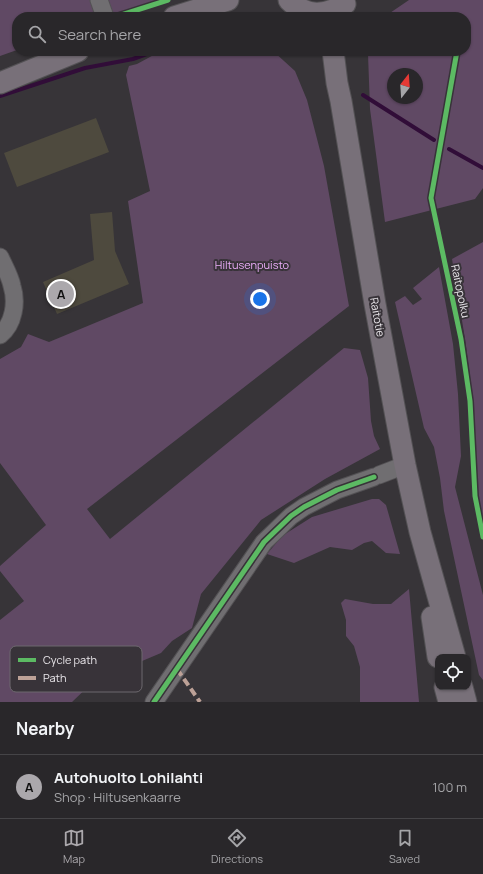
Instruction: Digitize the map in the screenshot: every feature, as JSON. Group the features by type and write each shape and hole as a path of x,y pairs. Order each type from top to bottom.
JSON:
{"main road":[{"path":"188,12 211,0"},
{"path":"190,12 228,0"},
{"path":"329,12 344,7"},
{"path":"295,8 306,12"},
{"path":"0,83 66,56"},
{"name":"Raitotie","path":"321,56 341,101"},
{"name":"Raitotie","path":"334,56 375,304 405,465 420,532 454,654"},
{"name":"Raitotie","path":"420,532 438,654"},
{"path":"446,690 448,702"},
{"path":"463,690 466,702"}],"street":[{"path":"99,0 103,12"},
{"path":"0,257 12,285 15,302 12,318 4,332 0,335"},
{"path":"154,702 264,542 291,516 304,507 337,490 405,465"}],"green space":[{"path":"0,0 159,0 125,12 12,12 12,52 0,56"},
{"path":"409,0 483,0 483,188 475,199 385,222 370,109 368,56 471,56 471,12 391,12"},
{"name":"Hiltusenpuisto","path":"152,56 278,56 295,71 307,100 324,166 349,306 87,509 110,539 344,348 360,350 368,378 371,421 374,436 380,449 325,479 261,520 201,594 192,628 172,641 161,653 142,661 142,646 10,646 10,692 82,692 72,702 0,702 0,620 24,601 0,571 0,566 46,525 0,463 0,359 21,347 28,334 49,342 143,303 128,201 150,191 126,75 129,66 137,64"},
{"path":"483,242 483,524 478,496 473,400 452,259"},
{"path":"439,267 453,344 458,394 461,456 455,487 483,595 483,680 479,675 444,511 434,447 424,428 395,302 405,296 413,305 422,299 413,288"},
{"path":"372,499 379,499 386,505 400,554 386,553 372,541 364,543 352,550 330,547 294,563 267,554 282,536 312,517"},
{"path":"409,589 419,702 360,702 360,667 354,646 346,636 346,620 341,603 345,599 373,604 391,604"}],"building":[{"path":"96,118 109,152 17,187 4,153"},
{"path":"112,212 115,251 129,284 57,314 43,282 94,260 90,214"}],"waterway":[{"path":"0,96 85,68 133,59 141,56"},
{"path":"363,95 434,140"},
{"path":"449,149 483,168"}],"marked path":[{"path":"177,669 200,702"}],"cycle path":[{"path":"131,12 168,0"},
{"name":"Raitopolku","path":"456,56 431,198 461,339 470,401 475,496 483,537"},
{"path":"154,702 264,542 291,516 304,507 337,490 374,477"}],"place":[{"name":"Autohuolto Lohilahti","path":"61,294"}]}
